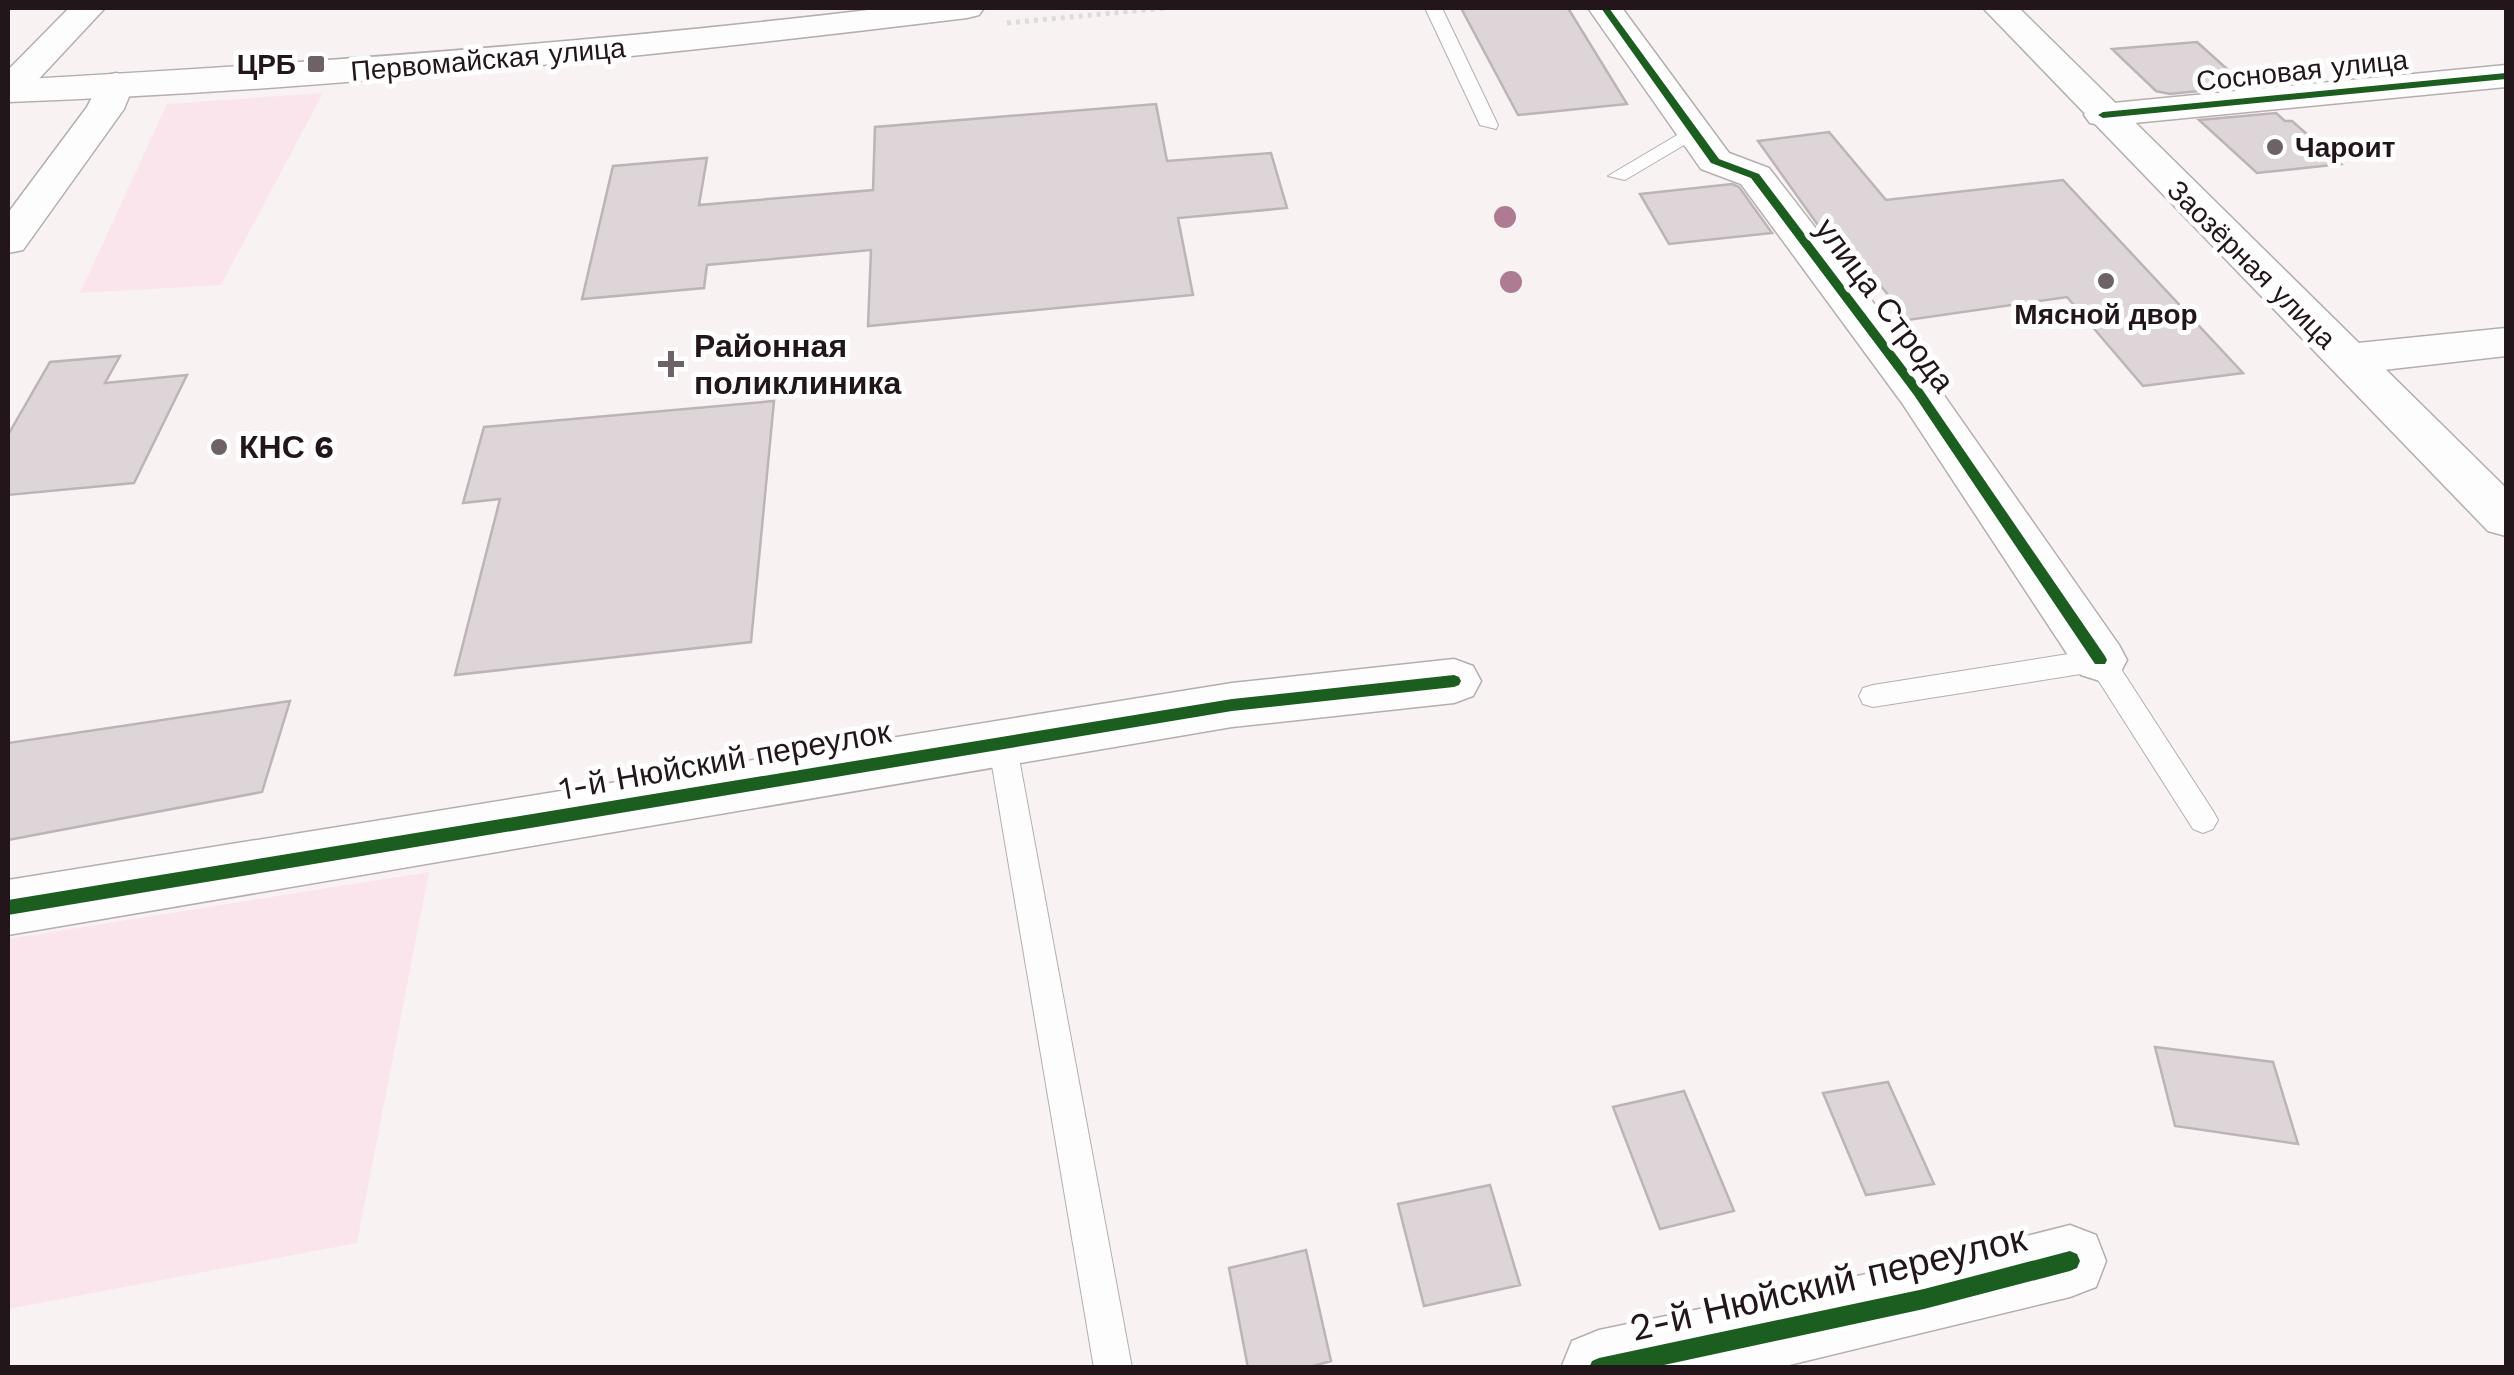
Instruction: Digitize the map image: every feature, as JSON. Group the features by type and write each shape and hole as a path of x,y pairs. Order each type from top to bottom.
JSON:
{"street":[{"path":"8,90 88,8"},
{"name":"Первомайская улица","path":"8,90 363,70 696,41 966,8"},
{"name":"улица Строда","path":"1605,8 1715,161 1755,176 1918,392 2100,660"},
{"name":"Заозёрная улица","path":"2000,8 2506,518"},
{"name":"Сосновая улица","path":"2103,115 2506,76"},
{"path":"9,236 105,109 116,84"},
{"path":"2348,359 2506,342"},
{"name":"1-й Нюйский переулок","path":"8,908 1232,704 1454,681"},
{"name":"2-й Нюйский переулок","path":"1599,1368 1924,1299 2070,1261"}],"lane":[{"path":"1433,8 1489,125"},
{"path":"1618,176 1694,131"},
{"path":"1873,696 2100,660"},
{"name":"улица Строда","path":"2100,660 2204,820"},
{"path":"1002,742 1113,1368"}],"shaded area":[{"path":"323,93 221,285 80,293 167,104"},
{"path":"429,872 357,1243 8,1309 8,939"}],"building":[{"path":"1461,8 1568,8 1627,104 1518,115"},
{"path":"2197,42 2246,86 2170,94 2156,91 2112,49"},
{"path":"1156,104 1167,161 1271,153 1287,208 1178,218 1193,295 868,326 871,250 707,265 704,288 582,299 613,166 707,158 699,205 873,190 875,127"},
{"name":"Чароит","path":"2276,113 2285,121 2292,121 2341,164 2257,173 2199,120"},
{"path":"1829,132 1886,200 2063,180 2243,373 2143,386 2067,297 1908,320 1834,227 1820,228 1758,141"},
{"path":"1732,184 1739,187 1772,233 1669,244 1640,194"},
{"path":"120,356 105,383 187,375 134,483 8,495 8,435 50,362"},
{"path":"774,401 751,642 455,675 500,499 463,503 484,427"},
{"path":"290,701 262,792 8,840 8,743"},
{"path":"2155,1047 2273,1062 2298,1144 2175,1126"},
{"path":"1888,1082 1934,1184 1866,1195 1823,1093"},
{"path":"1684,1091 1734,1211 1660,1229 1613,1107"},
{"path":"1490,1185 1520,1285 1424,1306 1398,1204"},
{"path":"1306,1250 1331,1361 1306,1368 1248,1368 1229,1268"}],"cycle path":[{"path":"1605,8 1715,161 1755,176 1918,392 2100,660"},
{"path":"2103,115 2506,76"},
{"path":"8,908 1232,705 1454,681"},
{"path":"1599,1368 1924,1299 2070,1261"}],"place":[{"name":"ЦРБ","path":"316,64"},
{"name":"Чароит","path":"2275,147"},
{"name":"Мясной двор","path":"2106,281"},
{"name":"Районная поликлиника","path":"671,364"},
{"name":"КНС 6","path":"219,447"}]}
